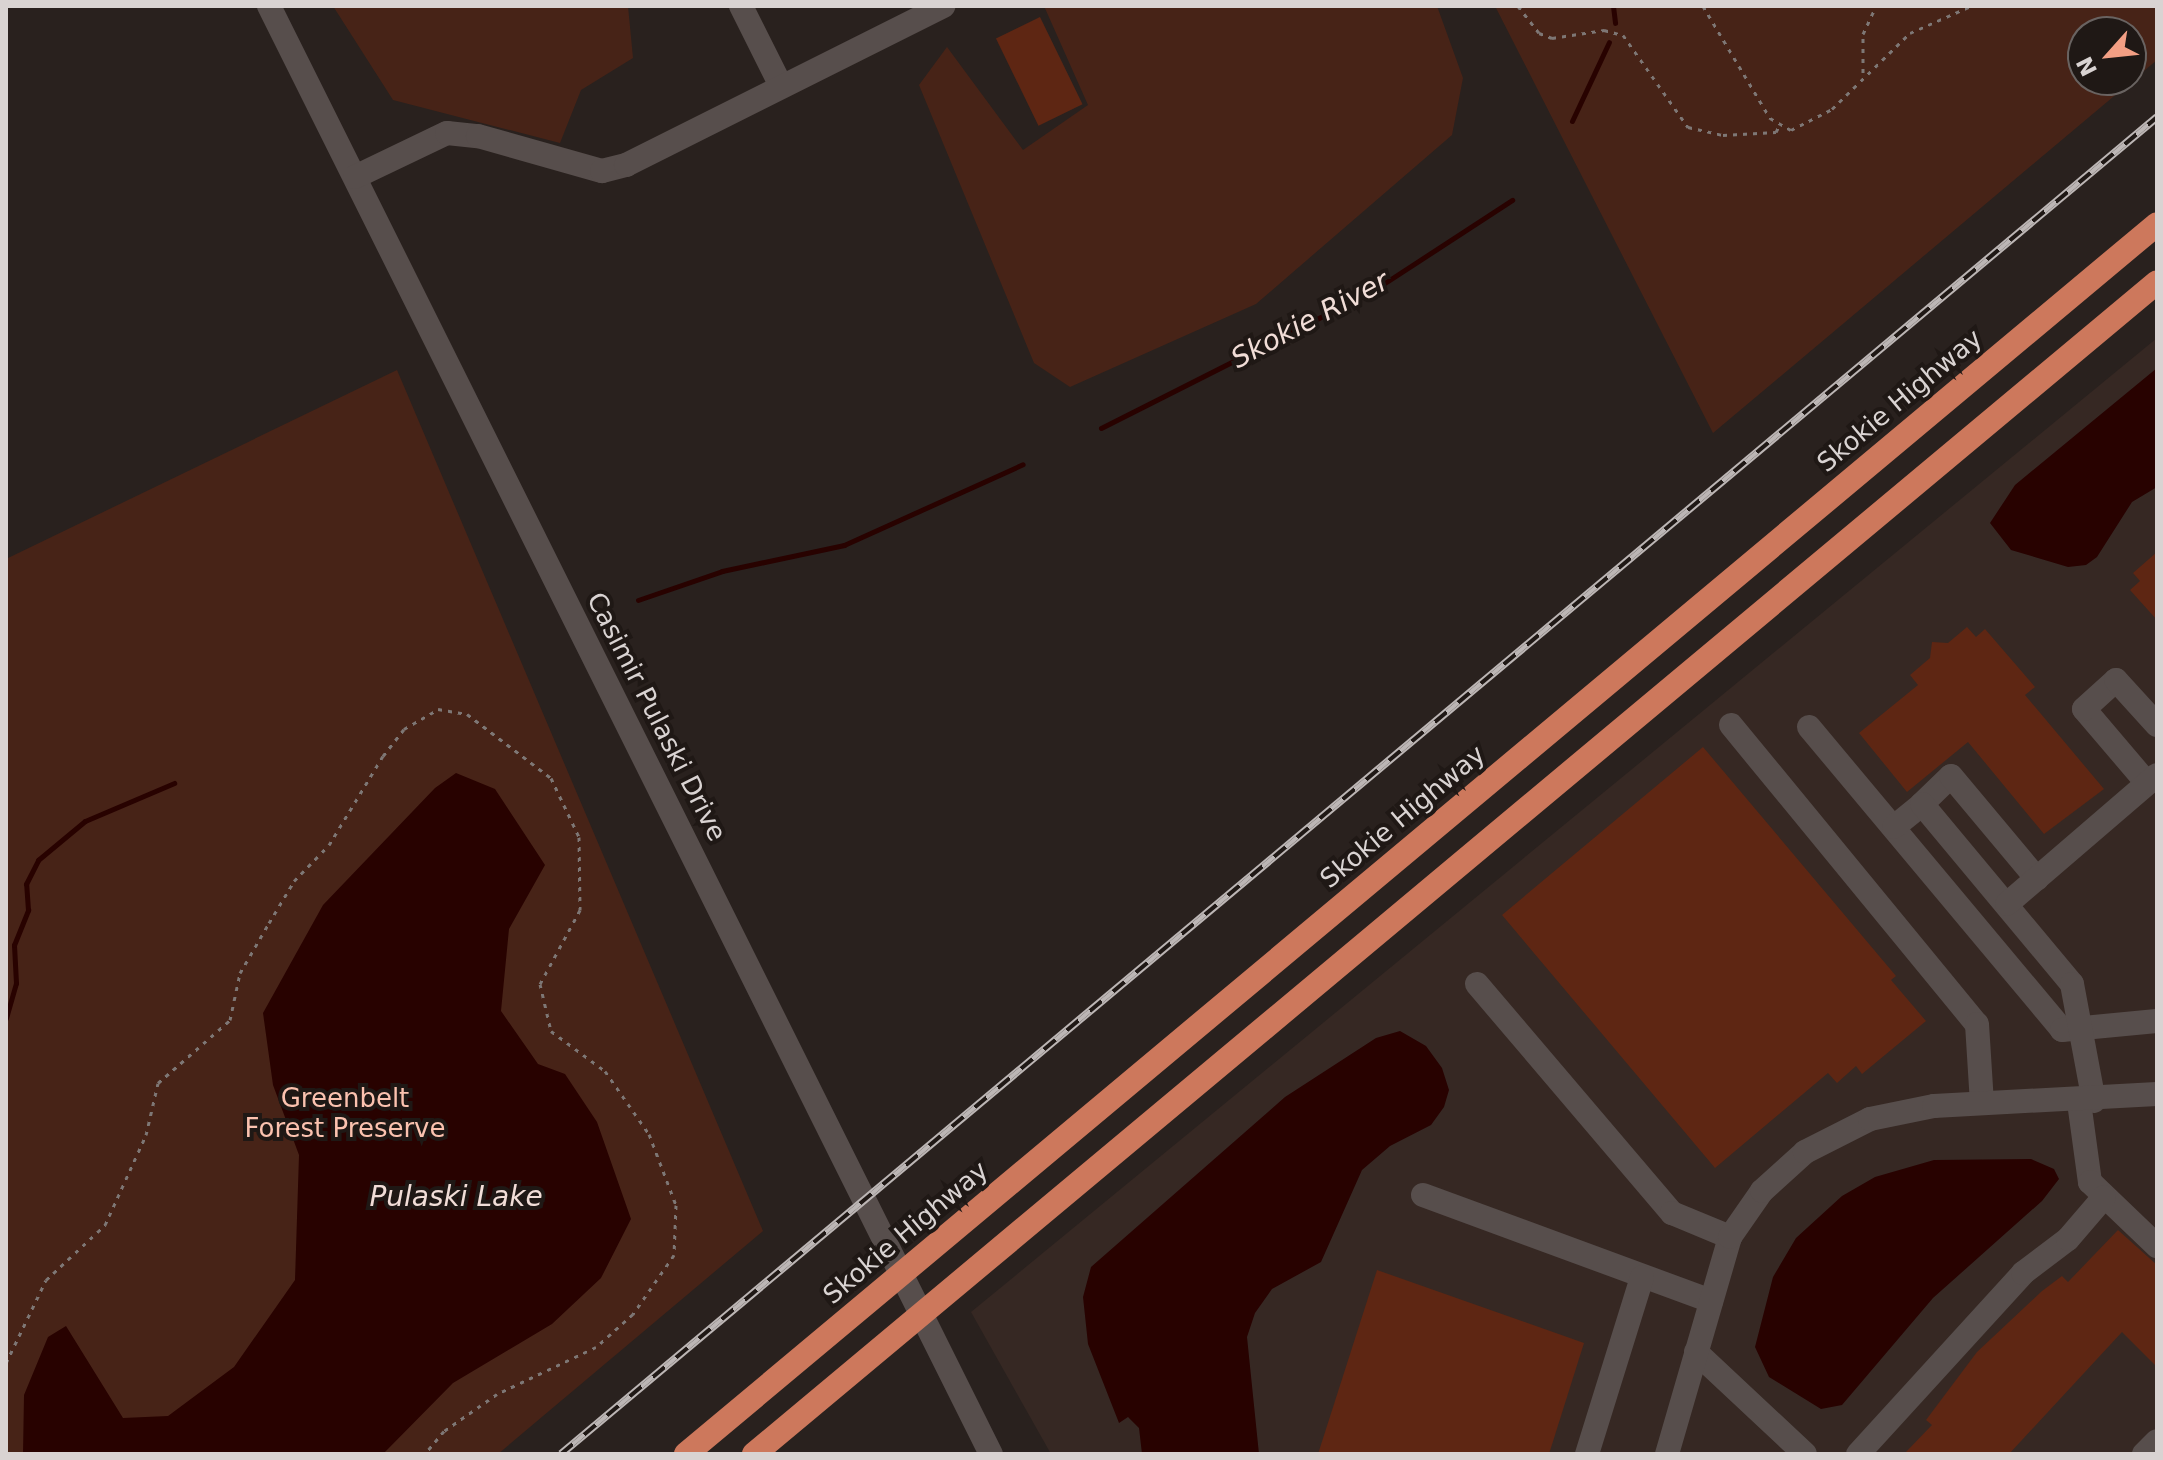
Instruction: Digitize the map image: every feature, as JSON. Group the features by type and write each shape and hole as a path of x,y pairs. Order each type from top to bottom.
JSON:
{"highway":[{"name":"Skokie Highway","path":"686,1454 2157,224"},
{"path":"754,1454 2157,282"}],"street":[{"name":"Casimir Pulaski Drive","path":"269,6 991,1454"},
{"path":"741,6 781,86"},
{"path":"355,177 447,133 478,136 602,171 626,165 943,6"},
{"path":"2007,904 2152,779 2084,709 2116,680 2157,725"},
{"path":"1731,725 1977,1024 1982,1103"},
{"path":"1809,727 2062,1030 2086,1031 2157,1021"},
{"path":"1894,827 1951,776 2037,879"},
{"path":"1922,804 2072,984 2086,1031 2090,1182 2157,1246"},
{"path":"1477,984 1672,1213 1730,1237"},
{"path":"1667,1454 1730,1237 1780,1172 1837,1134 1870,1119 1982,1103 2086,1101 2157,1094"},
{"path":"1423,1195 1711,1301"},
{"path":"1858,1454 2023,1273 2068,1239 2104,1197"},
{"path":"1587,1454 1642,1277"},
{"path":"1696,1352 1805,1454"},
{"path":"2144,1454 2157,1441"}],"path":[{"path":"1518,6 1539,33 1552,38 1604,30 1623,35 1688,127 1723,135 1776,132 1779,126"},
{"path":"1703,6 1779,126"},
{"path":"1863,73 1863,34 1876,6"},
{"path":"1779,126 1808,125 1910,33 1971,6"},
{"path":"6,1363 46,1280 105,1225 146,1135 158,1083 230,1020 240,973 294,881 329,845 383,756 404,729 438,709 467,714 551,778 579,837 580,910 540,984 551,1031 605,1071 649,1134 676,1205 674,1255 633,1314 596,1347 497,1394 444,1431 425,1454"}],"shaded area":[{"path":"2157,338 2157,1454 1051,1454 971,1312"}],"green space":[{"path":"333,6 628,6 633,58 581,90 560,143 393,100"},
{"path":"1044,6 1437,6 1463,78 1452,135 1256,304 1070,387 1034,363 919,85 947,47 1023,150 1088,105"},
{"path":"1495,6 2157,6 2157,60 2147,68 2147,16 2067,16 2067,96 2114,96 1713,433"},
{"name":"Greenbelt Forest Preserve","path":"397,370 763,1231 498,1454 6,1454 6,559"}],"water":[{"path":"2157,368 2157,487 2132,502 2097,557 2086,565 2068,567 2011,550 1990,523 2015,485"},
{"name":"Pulaski Lake","path":"456,773 495,789 545,865 509,929 501,1011 538,1064 565,1074 597,1122 631,1219 601,1278 552,1324 453,1383 383,1454 23,1454 24,1395 48,1337 66,1326 123,1418 168,1416 234,1367 295,1280 299,1155 273,1085 263,1013 323,905 435,788"},
{"path":"1400,1031 1426,1046 1442,1068 1449,1090 1444,1107 1431,1125 1390,1146 1362,1170 1321,1262 1272,1289 1255,1313 1247,1337 1259,1454 1142,1454 1139,1428 1128,1417 1119,1423 1088,1344 1083,1297 1091,1267 1285,1097 1376,1038"},
{"path":"2031,1159 2054,1169 2059,1179 2042,1201 1933,1298 1842,1405 1821,1409 1769,1377 1755,1347 1773,1277 1796,1238 1842,1196 1875,1177 1934,1160"}],"building":[{"path":"1040,17 1083,104 1038,126 996,38"},
{"path":"2157,552 2157,620 2130,590 2140,581 2133,573"},
{"path":"1967,627 1976,637 1985,629 2035,687 2025,695 2104,789 2044,834 1968,742 1907,792 1859,733 1918,685 1910,675 1930,658 1932,642 1948,643"},
{"path":"1703,747 1896,976 1891,980 1926,1021 1862,1074 1856,1066 1837,1083 1828,1073 1715,1168 1502,915"},
{"path":"2118,1230 2157,1265 2157,1367 2122,1332 2009,1454 1904,1454 1932,1425 1926,1420 1977,1352 2042,1291 2062,1276 2068,1282"},
{"path":"1377,1270 1584,1343 1549,1454 1318,1454"}],"waterway":[{"name":"Skokie River","path":"1613,6 1615,23"},
{"name":"Skokie River","path":"1572,121 1609,42"},
{"name":"Skokie River","path":"1101,428 1374,290 1512,200"},
{"name":"Skokie River","path":"638,600 722,571 844,545 1023,464"},
{"name":"Skokie River","path":"6,1018 16,983 14,945 28,910 26,884 38,860 85,821 174,783"}],"railway":[{"path":"561,1454 2157,117"}]}
